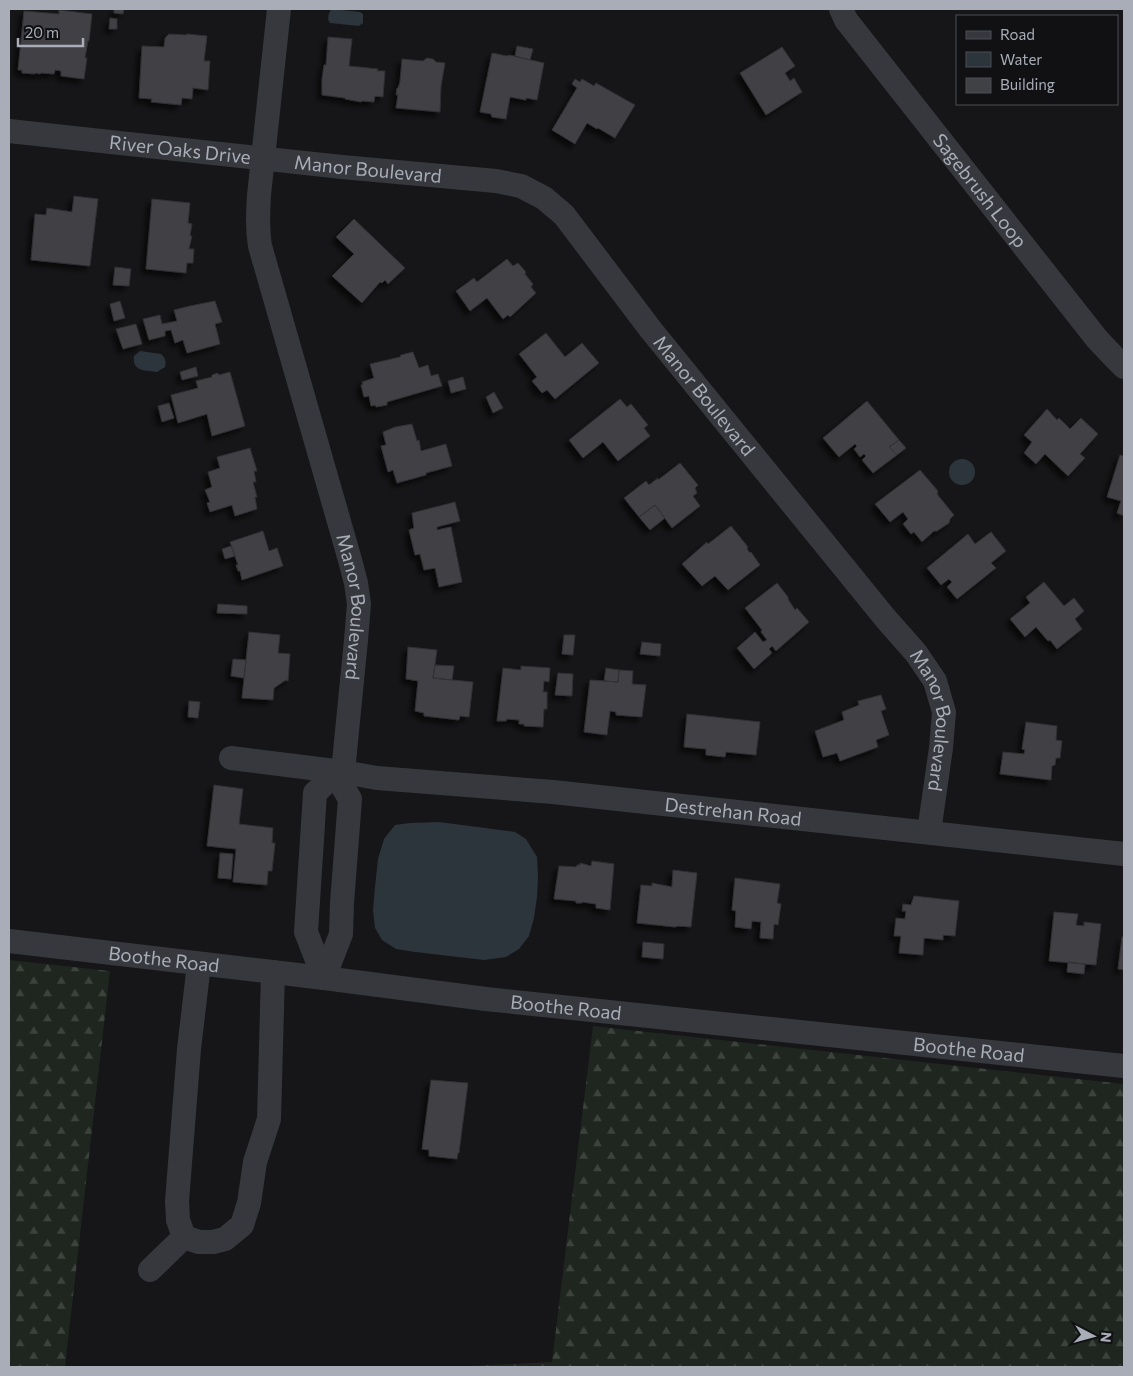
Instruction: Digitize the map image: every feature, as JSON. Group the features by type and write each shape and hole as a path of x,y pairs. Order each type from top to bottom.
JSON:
{"street":[{"name":"River Oaks Drive","path":"9,130 262,157 279,9"},
{"name":"Sagebrush Loop","path":"841,9 846,20 1097,339 1124,366"},
{"name":"Manor Boulevard","path":"339,773 359,604 350,560 260,246 257,220 262,157 496,180 521,186 544,198 564,215 651,330 916,653 935,681 944,712 941,753 929,832"},
{"name":"Destrehan Road","path":"231,758 376,778 553,792 1124,854"},
{"path":"339,773 350,799 341,934 324,978 306,932 315,793 339,773"},
{"name":"Boothe Road","path":"9,941 496,1000 1124,1066"},
{"path":"199,964 189,1049 177,1201 178,1220 184,1236 199,1242 213,1242 225,1239 242,1225 249,1203 256,1162 269,1119 273,972"},
{"path":"150,1270 184,1236"}],"green space":[{"path":"9,960 110,971 65,1367 9,1367"},
{"path":"593,1026 1124,1084 1124,1367 451,1367 552,1362"}],"water":[{"path":"332,9 360,12 363,14 363,23 359,26 330,23 328,16"},
{"path":"140,351 161,354 165,360 165,367 157,372 137,368 134,356"},
{"path":"962,459 972,462 975,472 972,482 962,485 952,482 949,472 952,462"},
{"path":"439,822 515,832 526,839 537,857 537,897 529,936 519,949 506,957 484,960 396,949 382,940 375,928 373,910 375,887 378,859 384,839 395,825"}],"building":[{"path":"114,9 124,9 123,14 114,13"},
{"path":"59,10 92,14 85,58 87,58 84,79 61,76 61,71 55,70 54,74 35,74 22,73 22,70 18,70 24,11 59,14"},
{"path":"110,18 117,19 117,29 109,29"},
{"path":"169,34 207,36 204,61 210,61 208,90 193,88 192,99 182,98 181,105 151,102 152,99 139,98 142,46 164,47 165,38"},
{"path":"328,37 352,39 349,66 385,71 383,97 375,96 374,102 361,102 322,95 322,79 324,65 326,65"},
{"path":"517,46 533,49 530,60 515,56"},
{"path":"782,47 795,66 785,73 790,81 794,78 802,92 766,115 740,73"},
{"path":"492,53 544,63 537,100 510,97 506,119 492,117 491,114 480,112"},
{"path":"427,58 445,63 441,86 440,112 396,108 398,95 396,95 400,82 402,59 423,61"},
{"path":"575,79 580,82 582,79 594,86 596,83 635,105 615,138 587,123 575,144 552,130 577,88 572,84"},
{"path":"74,196 98,199 90,266 31,260 35,214 46,215 47,208 72,212"},
{"path":"152,199 190,203 188,223 192,224 190,236 192,236 189,249 194,249 193,263 187,263 186,273 146,269"},
{"path":"354,219 405,268 388,284 385,280 382,283 380,282 362,303 332,276 354,254 336,237"},
{"path":"507,259 513,266 518,263 526,272 525,274 533,284 531,287 536,293 510,317 508,315 503,319 487,298 470,311 456,291 474,278 477,282"},
{"path":"115,267 131,269 129,286 113,285"},
{"path":"120,301 125,318 114,321 110,304"},
{"path":"215,301 222,322 215,324 220,344 187,353 183,340 175,343 171,330 165,331 165,336 149,340 143,319 160,315 162,324 177,321 174,310"},
{"path":"136,324 142,344 123,349 116,329"},
{"path":"546,333 565,357 582,343 599,363 555,399 547,390 542,393 532,381 537,377 519,354"},
{"path":"413,352 419,368 428,365 431,376 438,374 442,386 387,402 387,405 371,406 369,396 364,397 361,385 363,384 362,382 374,378 370,364"},
{"path":"196,367 198,376 182,380 180,372"},
{"path":"230,372 245,426 212,436 207,414 178,423 171,395 198,388 196,381 212,377 212,375 218,373 219,375"},
{"path":"463,377 466,389 451,393 448,381"},
{"path":"494,392 503,408 493,413 486,397"},
{"path":"620,399 627,407 631,404 648,425 644,428 650,436 618,461 603,442 583,458 569,440"},
{"path":"867,401 899,440 889,447 897,455 873,473 862,460 866,456 864,454 860,457 854,449 857,446 855,444 839,457 823,438"},
{"path":"169,403 174,418 162,422 158,406"},
{"path":"1047,409 1057,420 1059,418 1070,429 1081,418 1098,434 1080,454 1085,458 1068,476 1045,454 1036,464 1024,453 1032,442 1024,435"},
{"path":"412,424 417,441 419,440 421,451 446,444 452,466 397,483 393,470 388,472 381,446 386,445 383,432 395,427"},
{"path":"899,440 906,448 897,455 889,447"},
{"path":"250,448 257,471 254,471 256,482 253,482 257,497 255,497 257,509 235,516 232,505 210,512 207,503 210,502 205,490 212,487 208,472 220,468 217,457"},
{"path":"1120,455 1124,456 1124,516 1117,513 1121,501 1107,497"},
{"path":"680,463 698,485 695,488 697,493 693,496 700,506 672,528 655,505 639,517 624,498 646,481 649,485 658,478 658,480"},
{"path":"920,470 938,491 937,494 954,515 949,523 934,531 922,542 914,532 911,534 903,524 908,519 903,512 890,522 875,504"},
{"path":"455,502 460,521 437,527 437,530 451,527 462,582 439,587 435,568 424,570 420,554 415,555 409,530 414,528 412,513"},
{"path":"655,505 665,518 650,530 639,517"},
{"path":"731,526 760,565 728,590 715,576 702,586 682,564 707,542 708,544"},
{"path":"263,531 269,551 277,548 283,566 242,580 230,542"},
{"path":"991,532 1006,551 991,563 996,568 957,599 947,587 952,582 949,579 941,585 927,568 968,534 975,544"},
{"path":"231,546 235,556 225,559 222,549"},
{"path":"1044,582 1064,606 1074,598 1084,611 1075,619 1082,629 1057,649 1036,627 1025,637 1010,619 1030,603 1026,597"},
{"path":"777,583 795,610 797,608 809,622 776,651 772,646 769,649 772,653 754,669 737,648 755,632 763,642 767,640 761,632 762,630 745,608"},
{"path":"218,604 247,606 247,614 217,613"},
{"path":"249,632 280,635 278,653 290,654 288,681 286,680 274,688 273,700 242,698"},
{"path":"564,635 575,635 573,655 562,654"},
{"path":"642,642 661,644 660,656 640,654"},
{"path":"408,647 437,650 433,678 473,682 469,717 460,716 459,720 424,716 424,713 415,711 418,681 406,679"},
{"path":"233,659 246,660 244,678 231,676"},
{"path":"435,665 454,666 452,680 433,678"},
{"path":"521,666 550,668 549,682 544,681 543,692 547,692 547,709 544,709 543,727 524,726 524,724 519,724 519,720 507,719 506,721 497,721 503,668 521,670"},
{"path":"606,668 619,670 618,682 604,681"},
{"path":"619,670 633,671 632,684 646,685 642,717 616,715 616,712 610,711 607,735 584,732 590,680 618,682"},
{"path":"558,673 573,674 572,696 555,695"},
{"path":"881,695 886,709 881,711 889,735 876,740 878,747 840,761 837,753 823,757 815,731 844,720 842,712 859,705 858,701"},
{"path":"189,701 200,702 198,718 188,717"},
{"path":"687,714 760,722 756,755 726,752 725,757 706,755 706,749 684,747"},
{"path":"1026,722 1057,726 1056,740 1062,741 1060,758 1056,758 1055,765 1052,766 1051,780 1000,774 1003,752 1024,754 1025,750 1022,749"},
{"path":"214,785 243,789 239,824 273,828 272,843 275,843 272,871 268,871 267,885 233,882 236,849 207,846"},
{"path":"220,853 233,854 231,879 218,878"},
{"path":"592,861 614,864 610,910 596,908 596,904 554,899 559,866 576,867 580,863 591,866"},
{"path":"673,870 697,873 691,927 637,923 641,885 652,886 652,883 672,887"},
{"path":"735,878 780,884 777,903 781,904 778,925 774,924 773,939 760,938 761,922 752,921 751,929 735,927 736,911 732,910"},
{"path":"914,896 959,901 955,936 943,935 943,940 924,938 923,955 899,953 901,936 894,936 896,918 905,919 906,911 902,911 903,904 911,905"},
{"path":"1054,912 1078,914 1076,925 1084,926 1084,922 1101,924 1096,965 1049,961"},
{"path":"1122,937 1124,937 1124,970 1118,969"},
{"path":"643,942 664,944 663,959 642,957"},
{"path":"1068,962 1085,964 1084,974 1067,972"},
{"path":"431,1080 468,1083 457,1159 429,1156 429,1150 422,1149"}]}
